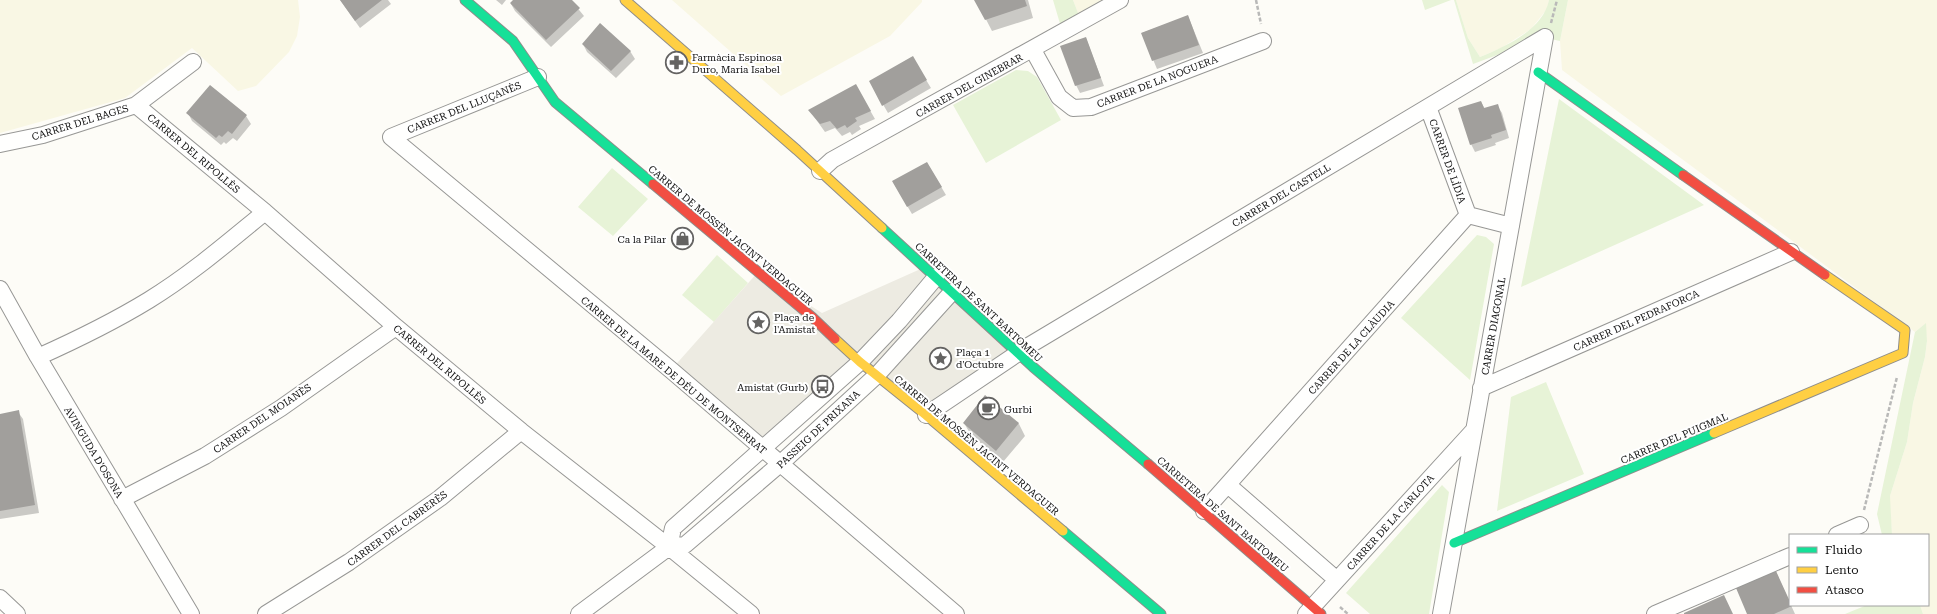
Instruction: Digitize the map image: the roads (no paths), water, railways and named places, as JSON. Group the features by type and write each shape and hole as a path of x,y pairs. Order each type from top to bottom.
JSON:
{"street":[{"name":"CARRER DE MOSSÈN JACINT VERDAGUER","path":"465,0 512,41 555,102 806,312 860,362 926,415 1161,614"},
{"name":"CARRETERA DE SANT BARTOMEU","path":"626,0 820,171 1036,370 1204,511 1314,612"},
{"name":"CARRER DEL GINEBRAR","path":"820,171 832,160 1033,50 1120,0"},
{"name":"CARRER DIAGONAL","path":"1441,614 1544,37"},
{"name":"CARRER DEL CASTELL","path":"1018,352 1544,37"},
{"name":"CARRER DE LA NOGUERA","path":"1033,50 1059,97 1074,108 1091,107 1263,41"},
{"name":"CARRER DEL BAGES","path":"0,144 43,135 136,105 193,62"},
{"path":"1538,72 1791,252"},
{"name":"CARRER DEL LLUÇANÈS","path":"391,137 538,77"},
{"name":"CARRER DEL RIPOLLÈS","path":"136,105 265,212 396,327 521,431 669,547 751,614"},
{"name":"CARRER DE LÍDIA","path":"1428,107 1468,215"},
{"name":"CARRER DE LA MARE DE DÉU DE MONTSERRAT","path":"391,137 671,370 762,450 956,614"},
{"path":"38,357 84,336 150,300 210,257 265,212"},
{"path":"1468,215 1511,226"},
{"name":"CARRER DE LA CLÀUDIA","path":"1204,511 1468,215"},
{"name":"CARRER DEL PUIGMAL","path":"1454,544 1903,353 1905,330 1791,252"},
{"name":"CARRER DEL PEDRAFORCA","path":"1482,388 1791,252"},
{"name":"PASSEIG DE PRIXANA","path":"669,547 673,528 860,362 899,321 936,277"},
{"name":"AVINGUDA D'OSONA","path":"0,289 38,357 191,614"},
{"name":"PASSEIG DE PRIXANA","path":"579,614 669,547 685,545 780,464 876,375 952,292"},
{"name":"CARRER DEL MOIANÈS","path":"122,499 205,456 280,408 396,327"},
{"path":"926,415 1018,352"},
{"name":"CARRER DE LA CARLOTA","path":"1314,612 1337,580 1474,430"},
{"name":"CARRER DEL CABRERÈS","path":"266,614 349,562 440,498 521,431"},
{"path":"1228,485 1337,580"},
{"path":"1839,534 1860,525"},
{"path":"1655,614 1789,556"},
{"path":"0,598 17,614"}],"place":[{"name":"Farmàcia Espinosa Duro, Maria Isabel","path":"676,63"},
{"name":"Ca la Pilar","path":"682,239"},
{"name":"Plaça de l'Amistat","path":"759,323"},
{"name":"Plaça 1 d'Octubre","path":"940,358"},
{"name":"Amistat (Gurb)","path":"823,387"},
{"name":"Gurbi","path":"988,409"}]}
